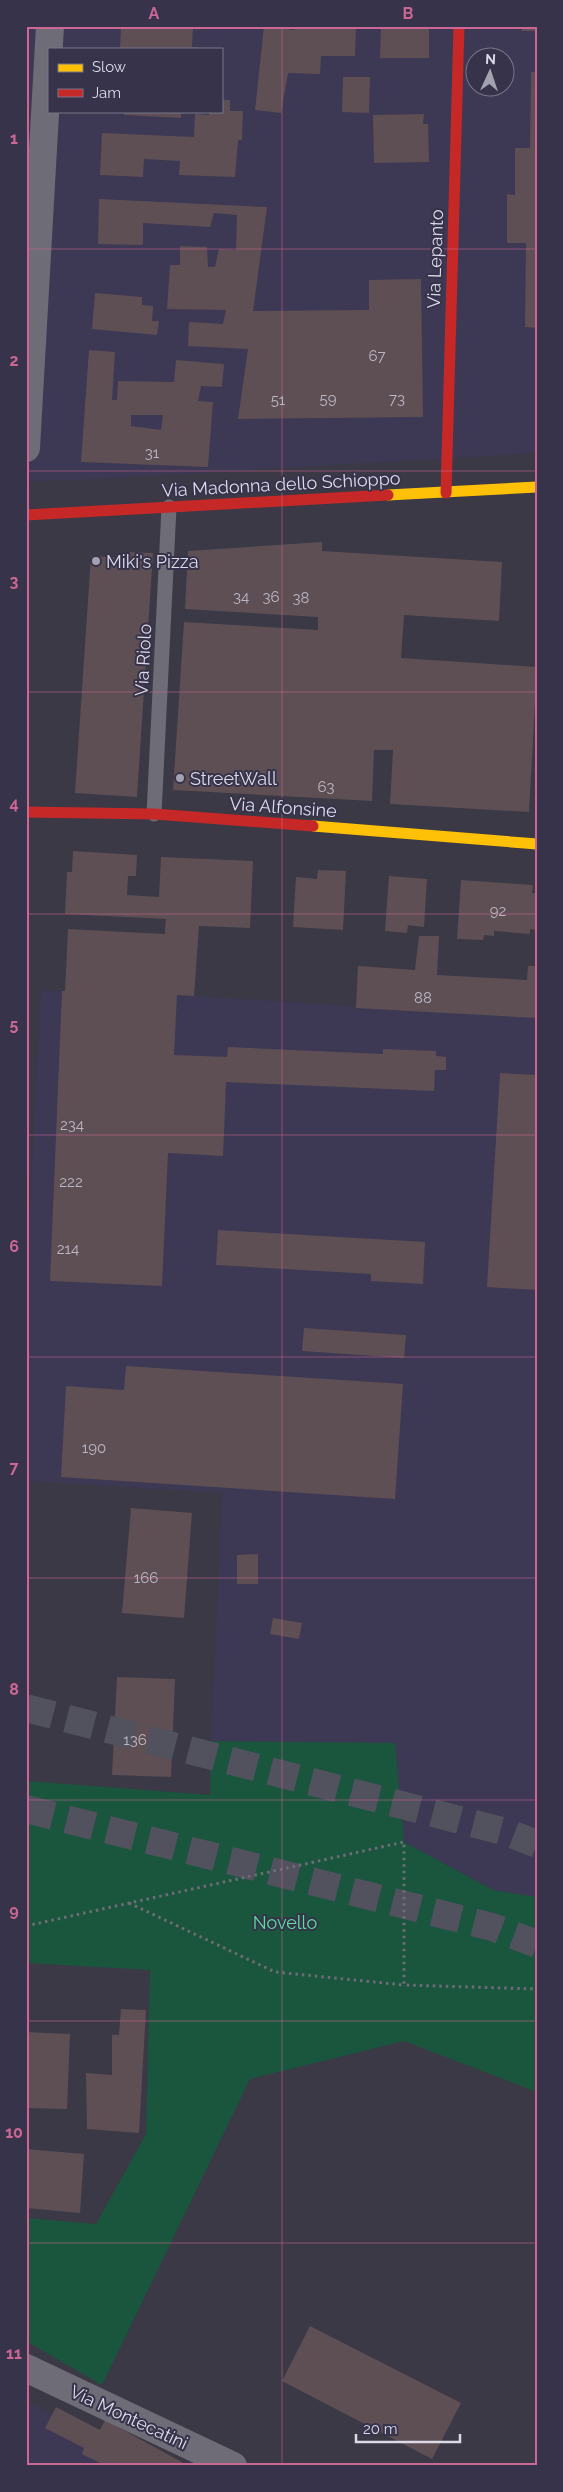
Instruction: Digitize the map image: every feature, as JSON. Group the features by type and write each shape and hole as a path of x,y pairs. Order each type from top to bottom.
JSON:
{"street":[{"path":"49,48 50,26"},
{"name":"Via Lepanto","path":"446,493 459,26"},
{"path":"26,448 48,61"},
{"name":"Via Madonna dello Schioppo","path":"26,515 446,493 537,486"},
{"name":"Via Alfonsine","path":"26,812 154,814 537,844"},
{"name":"Via Montecatini","path":"26,2368 232,2466"}],"lane":[{"name":"Via Riolo","path":"154,814 169,507"}],"path":[{"path":"26,1926 404,1842 404,1985"},
{"path":"128,1903 275,1972 404,1985 537,1989"}],"shaded area":[{"path":"26,26 537,26 537,453 79,480 26,481"},
{"path":"41,990 194,996 537,1018 537,1897 493,1890 404,1842 395,1743 211,1741 222,1493 26,1481 26,1282"},
{"path":"26,2401 163,2466 26,2466"}],"green space":[{"name":"Novello","path":"211,1741 395,1743 404,1842 493,1890 537,1897 537,2092 404,2041 250,2079 102,2385 26,2341 26,2218 96,2224 146,2134 150,1970 26,1963 26,1781 210,1795"}],"building":[{"path":"121,26 193,26 192,47 198,47 198,48 120,48"},
{"path":"264,26 295,30 295,26 356,26 355,56 321,56 320,74 288,73 281,113 255,110"},
{"path":"381,26 429,26 429,58 380,58"},
{"path":"522,26 537,26 537,31 522,31"},
{"path":"531,72 537,72 537,328 525,327 526,243 507,243 507,194 515,195 515,148 530,148"},
{"path":"343,77 370,77 369,113 342,112"},
{"path":"222,100 230,100 230,111 243,111 242,140 238,140 235,177 179,175 180,161 144,159 143,177 100,175 102,133 194,137 195,114 209,115 209,112 222,112"},
{"path":"125,112 181,112 181,118 124,115"},
{"path":"424,114 423,124 428,124 429,162 374,163 373,115"},
{"path":"99,199 267,207 253,311 369,310 369,280 421,279 423,417 238,419 248,349 188,346 189,322 223,324 226,310 167,309 170,265 180,265 180,246 207,247 208,267 215,267 219,249 236,250 237,215 214,213 210,227 143,223 143,245 98,244"},
{"path":"95,293 142,297 142,305 153,306 152,321 159,321 157,335 92,329"},
{"path":"89,350 115,352 112,400 117,400 118,381 174,382 176,360 224,364 222,387 201,386 198,401 213,402 208,467 81,462","holes":["131,415 163,415 161,430 131,426"]},
{"path":"322,542 322,551 502,562 499,621 404,615 401,658 537,667 529,812 390,804 393,750 374,750 372,801 173,790 184,622 318,630 318,617 185,609 188,551"},
{"path":"129,552 153,553 137,797 75,793 91,556 128,558"},
{"path":"73,851 137,855 136,876 128,876 127,895 159,897 161,857 253,861 250,928 199,926 194,996 177,995 174,1055 227,1057 228,1047 383,1054 383,1049 436,1051 436,1056 446,1057 446,1070 435,1070 434,1091 226,1082 223,1156 168,1153 162,1286 50,1281 62,991 65,991 68,929 165,934 166,919 65,914 67,872 72,872"},
{"path":"318,870 346,871 343,930 293,927 296,877 317,879"},
{"path":"389,876 427,879 424,927 408,925 407,933 385,931"},
{"path":"461,880 533,885 532,893 537,893 537,930 530,929 530,934 494,931 494,936 484,935 483,940 457,939"},
{"path":"419,936 439,936 437,975 527,980 528,966 537,966 537,1018 356,1008 358,966 415,970"},
{"path":"500,1073 537,1075 537,1290 487,1287"},
{"path":"218,1230 425,1242 423,1284 371,1281 371,1274 216,1265"},
{"path":"304,1328 406,1335 404,1358 302,1351"},
{"path":"126,1366 403,1384 395,1499 61,1477 66,1386 124,1390"},
{"path":"131,1508 192,1513 184,1618 122,1613"},
{"path":"258,1554 258,1584 237,1584 237,1555"},
{"path":"273,1618 302,1623 299,1639 270,1634"},
{"path":"117,1677 175,1679 171,1777 112,1775"},
{"path":"121,2009 146,2010 139,2133 87,2129 86,2073 112,2075 112,2035 119,2035"},
{"path":"26,2032 70,2034 67,2109 26,2108"},
{"path":"26,2149 84,2154 80,2213 26,2208"},
{"path":"310,2326 461,2403 432,2459 282,2381"},
{"path":"56,2407 100,2430 105,2420 189,2466 106,2466 82,2454 84,2448 45,2428"}],"tunnel":[{"path":"26,1708 506,1832 537,1844"},
{"path":"26,1809 492,1927 537,1944"}],"traffic: slow":[{"path":"388,495 537,487"},
{"path":"313,826 537,844"}],"traffic: jam":[{"path":"446,493 459,26"},
{"path":"26,515 388,495"},
{"path":"26,812 154,814 313,826"}],"place":[{"name":"Miki's Pizza","path":"96,561"},
{"name":"StreetWall","path":"180,778"}]}
